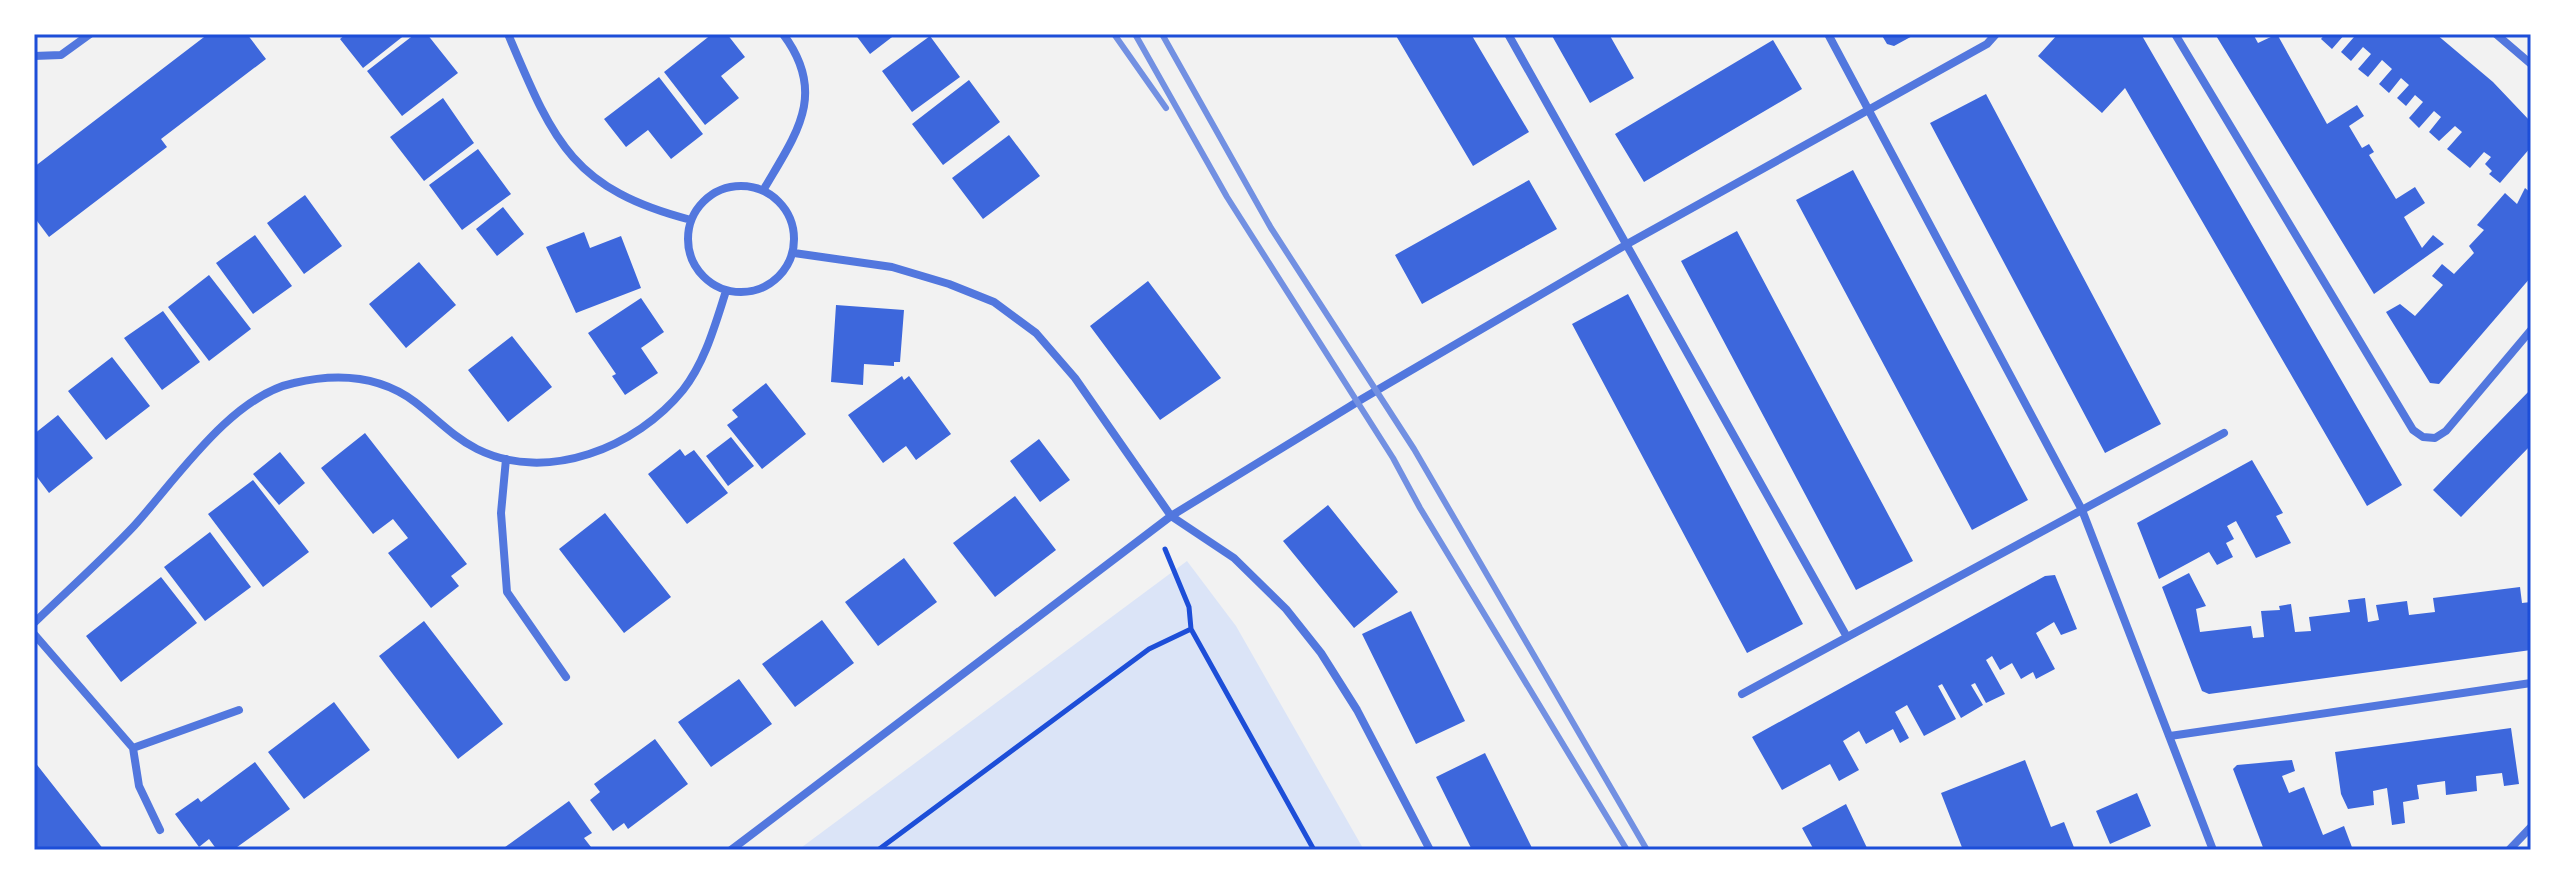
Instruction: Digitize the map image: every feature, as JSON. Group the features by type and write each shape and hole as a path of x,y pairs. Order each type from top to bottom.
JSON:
{"street":[{"path":"34,56 61,55 90,34"},
{"path":"508,34 547,124 577,163 621,197 691,220"},
{"path":"764,189 801,124 807,99 802,67 783,34"},
{"path":"1508,34 1629,243 1847,637"},
{"path":"1828,34 2082,510 2213,850"},
{"path":"731,850 1171,516 1362,399 1629,243 1987,44 1996,34"},
{"path":"2175,34 2413,430 2423,437 2435,438 2446,431 2531,330"},
{"path":"2496,34 2531,64"},
{"path":"735,186 764,189 790,217 794,253 771,284 756,291 726,291 709,282 693,264 687,242 691,220 706,198 722,189 735,186"},
{"path":"794,253 892,267 994,302 1036,333 1075,378 1171,516 1234,558 1286,609 1321,653 1357,710 1430,850"},
{"path":"34,623 133,526 206,440 255,402 290,383 333,377 367,379 392,387 447,431 479,450 506,459 554,463 626,437 656,418 684,388 710,342 726,291"},
{"path":"1742,694 2224,433"},
{"path":"506,459 501,513 507,592 566,677"},
{"path":"34,634 133,748 139,786 160,830"},
{"path":"2170,736 2531,683"},
{"path":"133,748 239,710"},
{"path":"2509,850 2531,827"}],"path":[{"path":"1157,529 1189,607 1191,629 1314,850"},
{"path":"878,850 1149,649 1191,629"}],"shaded area":[{"path":"1187,561 1236,626 1364,850 798,850"}],"building":[{"path":"208,34 247,34 266,59 161,139 167,147 49,237 34,217 34,167"},
{"path":"346,34 406,34 363,68 340,39"},
{"path":"415,34 427,34 458,73 402,116 367,71"},
{"path":"712,34 727,34 745,57 721,76 739,98 705,125 664,72"},
{"path":"855,34 896,34 870,54"},
{"path":"1395,34 1471,34 1529,132 1473,166"},
{"path":"1551,34 1609,34 1634,78 1590,103"},
{"path":"1881,34 1916,34 1894,46 1887,44"},
{"path":"2058,34 2141,34 2402,485 2367,506 2125,88 2102,113 2038,56"},
{"path":"2215,34 2253,34 2258,43 2277,34 2327,124 2357,105 2364,116 2349,126 2362,148 2369,144 2374,152 2369,155 2396,199 2415,187 2425,203 2404,217 2422,248 2433,235 2444,244 2374,294"},
{"path":"2325,34 2345,34 2332,49 2321,39"},
{"path":"2351,34 2436,34 2493,82 2531,122 2531,147 2500,183 2489,174 2492,171 2485,164 2491,157 2484,152 2470,168 2447,149 2462,132 2455,126 2439,141 2429,132 2441,117 2434,111 2419,128 2409,118 2423,102 2415,95 2406,106 2397,98 2409,85 2401,78 2389,93 2379,84 2392,69 2382,60 2368,77 2358,69 2371,54 2363,47 2351,61 2341,52 2354,37"},
{"path":"930,36 960,77 912,112 882,71"},
{"path":"1773,40 1802,89 1644,182 1615,134"},
{"path":"659,77 703,134 671,159 648,130 626,147 604,119"},
{"path":"969,80 1000,122 943,165 912,124"},
{"path":"1986,94 2161,424 2105,453 1930,123"},
{"path":"443,98 474,143 424,181 390,137"},
{"path":"1009,135 1040,176 983,219 952,178"},
{"path":"478,149 511,194 462,230 429,185"},
{"path":"1853,170 2028,500 1972,530 1796,200"},
{"path":"1529,180 1557,229 1422,304 1395,255"},
{"path":"2525,188 2531,193 2531,277 2439,384 2430,383 2386,312 2400,304 2415,316 2443,285 2432,276 2442,264 2454,274 2474,253 2469,246 2484,230 2477,225 2505,193 2517,204"},
{"path":"305,195 342,246 304,274 267,223"},
{"path":"503,207 524,234 497,256 476,229"},
{"path":"1737,231 1913,561 1856,590 1681,261"},
{"path":"584,232 590,248 621,236 641,288 576,313 546,247"},
{"path":"255,235 292,286 253,314 216,263"},
{"path":"419,262 456,305 406,348 369,304"},
{"path":"209,275 251,329 209,361 168,307"},
{"path":"1148,281 1221,378 1160,420 1090,326"},
{"path":"1628,294 1803,624 1747,653 1572,324"},
{"path":"641,298 664,332 641,348 658,373 625,395 612,376 616,374 588,333"},
{"path":"836,305 904,310 900,362 894,362 894,366 864,364 863,385 831,382"},
{"path":"163,311 200,362 162,390 124,338"},
{"path":"512,336 552,387 508,422 468,370"},
{"path":"112,357 150,406 106,440 68,391"},
{"path":"902,376 904,380 909,376 951,434 916,460 906,446 883,463 848,415"},
{"path":"766,383 806,434 762,469 727,425 738,417 732,410"},
{"path":"2531,389 2531,445 2461,517 2433,490"},
{"path":"58,415 93,458 49,493 34,473 34,434"},
{"path":"365,433 467,564 451,576 459,586 431,608 388,553 408,538 393,519 373,534 321,468"},
{"path":"731,437 754,466 728,486 706,456"},
{"path":"1039,439 1070,480 1040,502 1010,461"},
{"path":"680,449 685,456 694,450 728,493 687,524 648,474"},
{"path":"280,452 305,483 279,505 253,474"},
{"path":"2252,460 2283,513 2276,516 2291,543 2256,558 2236,521 2227,526 2234,539 2226,543 2233,557 2217,565 2209,552 2159,579 2137,523"},
{"path":"253,480 309,552 263,587 208,514"},
{"path":"1015,496 1056,550 995,597 953,543"},
{"path":"1328,505 1398,592 1354,628 1283,541"},
{"path":"605,513 671,597 624,633 559,549"},
{"path":"210,532 251,587 205,621 164,567"},
{"path":"904,558 937,602 878,646 845,602"},
{"path":"2189,573 2206,606 2196,609 2200,632 2251,626 2253,638 2264,637 2261,611 2280,610 2279,606 2291,604 2295,632 2311,631 2309,617 2350,612 2348,600 2365,598 2368,622 2379,620 2376,605 2407,601 2409,615 2435,612 2433,598 2520,587 2522,603 2531,602 2531,650 2209,694 2202,691 2162,587"},
{"path":"2055,575 2077,629 2061,635 2054,622 2036,633 2055,669 2036,679 2033,672 2021,679 2012,663 2000,670 1992,656 1986,660 2005,694 1986,703 1975,683 1971,685 1983,705 1961,718 1942,684 1938,686 1956,719 1924,736 1907,705 1895,712 1909,738 1900,743 1893,729 1866,744 1859,731 1843,741 1859,770 1839,781 1830,764 1782,790 1752,737 2045,576"},
{"path":"161,577 197,623 121,682 86,636"},
{"path":"1411,611 1465,721 1416,744 1362,634"},
{"path":"822,620 854,663 795,707 762,664"},
{"path":"424,621 503,724 458,759 379,656"},
{"path":"739,679 772,724 711,767 678,722"},
{"path":"334,702 370,750 304,799 268,752"},
{"path":"2511,728 2519,784 2504,786 2502,773 2476,776 2477,791 2446,795 2445,781 2417,785 2419,799 2403,802 2405,823 2392,825 2387,788 2373,791 2374,805 2348,809 2341,794 2335,752"},
{"path":"655,739 688,784 628,829 624,823 613,831 590,800 600,792 594,784"},
{"path":"1485,753 1533,850 1472,850 1436,777"},
{"path":"2025,760 2051,827 2064,822 2075,850 1963,850 1941,793"},
{"path":"2292,760 2295,771 2282,776 2289,793 2304,787 2323,835 2344,826 2353,850 2264,850 2233,769 2237,765"},
{"path":"34,761 67,803 104,850 34,850"},
{"path":"255,762 290,809 233,850 217,850 209,839 199,847 175,814 198,798 201,802"},
{"path":"2137,793 2151,826 2110,844 2096,811"},
{"path":"569,801 592,833 584,838 591,847 587,850 501,850"},
{"path":"1846,804 1868,850 1814,850 1802,828"}],"railway":[{"path":"1114,34 1166,108"},
{"path":"1135,34 1227,197 1393,458 1420,508 1627,850"},
{"path":"1162,34 1271,228 1414,449 1647,850"}]}
